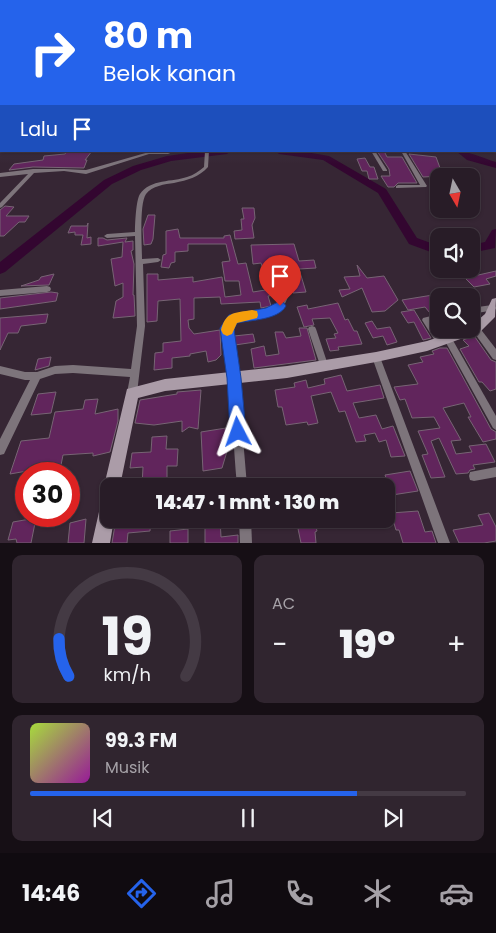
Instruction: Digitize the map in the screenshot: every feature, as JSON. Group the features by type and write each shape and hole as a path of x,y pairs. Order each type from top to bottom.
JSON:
{"street":[{"path":"0,175 33,171 64,170 86,172 148,153 168,152"},
{"path":"114,478 132,394 133,373 141,326 139,204 146,189 154,185 184,180 198,174 206,167 208,161 207,152"},
{"path":"375,152 385,170"},
{"path":"398,187 424,186 404,152"},
{"path":"0,206 33,171"},
{"path":"107,236 138,234"},
{"path":"140,262 158,260"},
{"path":"0,293 47,289"},
{"path":"241,478 234,378 227,328 229,322 239,316 275,310 280,306 284,297"},
{"path":"480,309 494,305"},
{"path":"480,325 489,317 494,305"},
{"path":"312,329 324,365"},
{"path":"480,334 496,356"},
{"path":"441,338 496,425"},
{"path":"132,394 165,385 234,378 376,357 452,338"},
{"path":"376,357 444,543"},
{"path":"0,370 24,376 38,376 55,370 74,369 133,373"},
{"path":"0,450 38,376"},
{"path":"474,476 496,472"},
{"path":"101,543 104,528"},
{"path":"245,528 246,543"}],"building":[{"path":"66,152 91,152 85,160 87,160 84,168 33,167 9,170 14,164 43,160 44,156 65,154"},
{"path":"378,152 384,152 387,157 402,157 417,183 398,183 394,187 388,187 381,176 390,176 389,169"},
{"path":"409,154 436,157 440,168 430,168 430,177 423,177"},
{"path":"365,158 370,167 374,167 378,179 369,179 367,171 362,171 357,159"},
{"path":"5,206 14,207 6,216 29,216 25,222 19,222 4,236 0,236 0,210"},
{"path":"242,208 254,208 255,218 252,225 254,238 235,239 234,231 242,230 241,219 244,219"},
{"path":"148,215 155,215 153,239 151,244 144,245 143,229"},
{"path":"88,223 87,238 91,237 91,244 81,245 83,235 75,235 75,232 68,233 71,226 87,226"},
{"path":"178,229 180,238 224,238 224,236 230,235 238,264 246,263 253,292 278,288 280,294 268,296 271,306 261,308 260,302 221,304 220,297 194,298 194,319 188,320 189,328 194,334 220,330 221,355 216,360 208,362 206,351 190,354 190,356 172,358 172,368 154,370 155,353 163,352 163,343 181,341 180,299 158,301 157,321 147,322 147,274 158,274 158,280 193,277 193,282 222,277 225,297 241,295 239,281 225,281 222,262 230,261 226,244 188,244 188,251 175,252 175,262 171,263 169,268 161,267 163,255 166,254 166,231"},
{"path":"98,238 107,240 127,238 125,242 133,241 133,250 131,251 134,264 133,295 135,316 113,318 116,301 123,297 123,283 115,286 111,259 122,257 123,242 98,246"},
{"path":"294,244 299,261 314,260 316,268 299,269 306,292 293,293 284,257 269,258 275,272 264,273 261,263 253,264 251,245"},
{"path":"357,265 367,278 384,276 398,300 385,311 372,312 362,288 342,297 339,290 350,289 344,277 360,276"},
{"path":"496,271 496,276 486,279 490,284 474,287 465,278 480,278 480,275"},
{"path":"54,274 49,285 21,286 39,280 41,277"},
{"path":"51,292 58,293 56,301 0,309 0,298"},
{"path":"430,295 430,313 425,307 408,310 402,300"},
{"path":"338,303 345,320 348,319 354,331 357,331 362,344 338,347 339,350 330,351 326,339 336,338 334,334 338,333 330,318 312,319 314,325 304,327 297,307 307,305 308,309"},
{"path":"414,310 431,338 423,340 414,322 408,323 401,312"},
{"path":"48,314 46,323 21,326 18,333 8,333 0,350 0,318"},
{"path":"372,321 377,329 390,327 397,342 387,345 383,336 373,338 365,323"},
{"path":"299,328 307,328 316,360 254,368 251,349 264,346 266,356 279,354 275,332 283,332 286,338 301,336"},
{"path":"253,334 255,342 235,345 234,336"},
{"path":"476,338 491,360 496,362 496,389 490,391 482,382 479,382 460,349 469,346 463,340"},
{"path":"447,348 491,429 496,432 496,439 483,442 468,417 471,417 464,403 443,408 461,440 451,441 456,454 472,452 469,446 486,444 495,462 473,465 475,469 470,470 468,473 456,474 439,438 431,441 445,477 431,478 422,455 428,454 418,431 440,428 434,417 412,418 405,399 400,400 394,387 418,384 408,365 423,362 420,357 434,354 432,351"},
{"path":"51,357 49,366 35,370 38,359"},
{"path":"341,375 347,391 380,385 384,398 353,403 359,418 376,415 382,429 393,426 405,456 391,457 386,440 379,442 375,433 364,435 366,441 356,442 345,411 339,412 331,392 311,396 318,423 308,425 307,422 286,425 282,407 278,407 275,390 295,387 294,383 306,380 308,388 325,384 324,379"},
{"path":"201,390 198,429 189,427 182,432 182,421 154,425 135,423 140,400 177,394 177,392"},
{"path":"56,392 51,413 31,415 38,394"},
{"path":"98,399 95,414 118,409 118,421 110,452 93,456 93,453 63,455 62,462 15,462 15,473 10,474 21,441 49,438 55,412 83,409 85,400"},
{"path":"226,428 228,448 222,468 203,471 201,432"},
{"path":"167,436 166,449 178,449 177,466 167,466 167,478 142,478 143,467 130,468 132,453 151,452 152,437"},
{"path":"410,471 418,491 395,495 395,478 386,478 385,475"},
{"path":"418,511 425,532 432,531 436,543 403,543 399,530 396,530 395,527 395,513"},
{"path":"489,513 496,527 496,541 459,543 453,530 483,525 478,515"},
{"path":"86,519 84,543 68,543 70,527 80,527 80,520"},
{"path":"13,522 15,522 15,527 34,527 31,543 17,543 16,539 8,540"},
{"path":"114,528 150,528 150,531 128,533 127,543 112,543"},
{"path":"205,528 220,528 221,537 238,535 238,543 205,543"},
{"path":"298,528 316,528 316,543 301,543"},
{"path":"188,529 188,543 170,543 170,531"}],"waterway":[{"path":"0,269 108,182 137,168 170,158 219,152"},
{"path":"286,152 326,158 382,191 413,241 430,248"},
{"path":"461,152 470,158 496,165"},
{"path":"480,247 490,245 496,233"}],"slow traffic":[{"path":"227,330 229,322 233,318 252,315"}],"route":[{"path":"238,432 234,378 227,328 233,318 268,312 280,306"}]}
